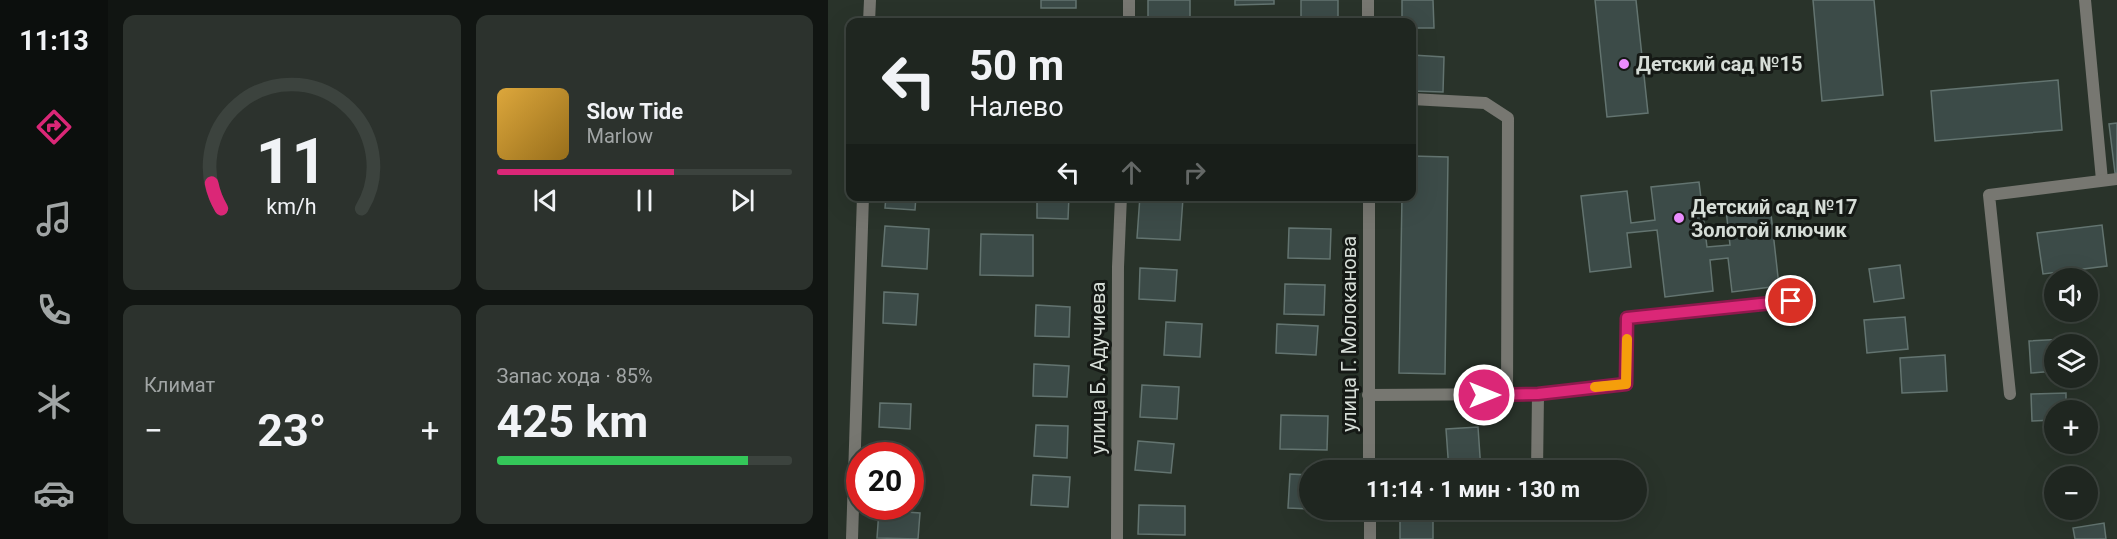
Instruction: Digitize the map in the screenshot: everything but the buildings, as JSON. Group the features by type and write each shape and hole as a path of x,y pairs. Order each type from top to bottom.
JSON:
{"street":[{"path":"869,18 870,0"},
{"path":"1129,0 1129,18"},
{"path":"1368,0 1368,18"},
{"path":"2085,0 2102,180"},
{"path":"1416,99 1485,103 1508,118 1507,395"},
{"path":"2010,394 1989,195 2117,178"},
{"path":"852,539 863,201"},
{"name":"улица Б. Адучиева","path":"1117,539 1118,267 1121,201"},
{"name":"улица Г. Молоканова","path":"1368,201 1369,460"},
{"path":"1368,395 1538,394 1626,384 1627,318 1791,301"},
{"path":"1537,460 1538,394"},
{"path":"1370,520 1370,539"}],"slow traffic":[{"path":"1595,387 1626,384 1627,339"}],"place":[{"name":"Детский сад №15","path":"1624,64"},
{"name":"Детский сад №17 Золотой ключик","path":"1679,218"}],"route":[{"path":"1484,395 1538,394 1626,384 1627,318 1791,301"}]}
